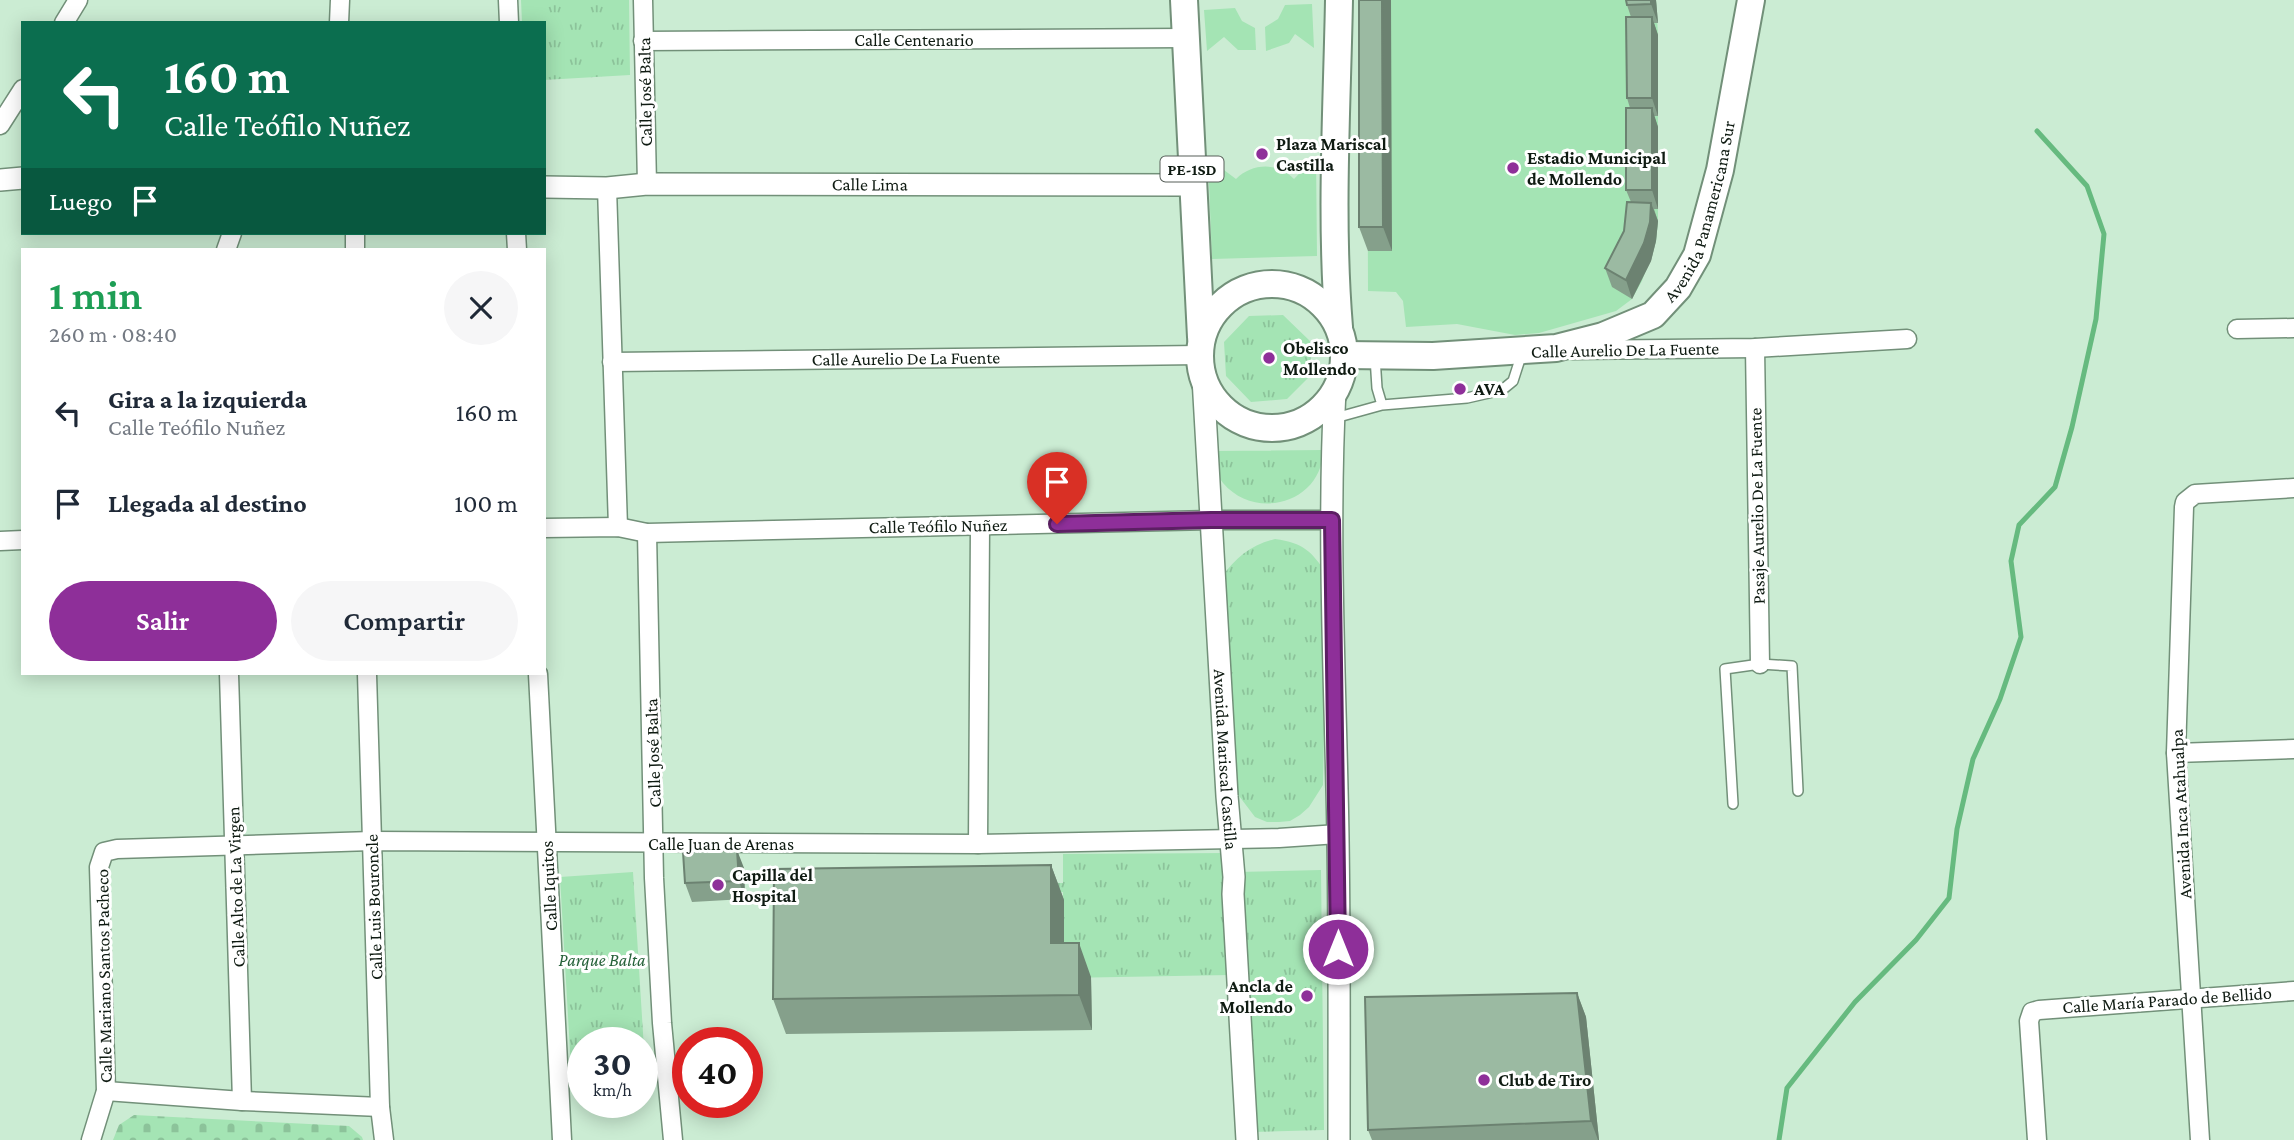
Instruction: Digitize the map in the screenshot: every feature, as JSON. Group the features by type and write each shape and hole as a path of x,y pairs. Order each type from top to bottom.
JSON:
{"main road":[{"name":"Avenida Mariscal Castilla","path":"1184,0 1201,357"},
{"path":"1339,0 1336,295 1344,355 1341,377 1335,390 1317,412 1304,420 1283,426 1261,427 1237,418 1227,412 1211,394 1201,357 1219,307 1234,295 1251,287 1268,284 1288,286 1319,301 1339,328"},
{"name":"Avenida Panamericana Sur","path":"1556,348 1603,336 1653,315 1678,288 1697,255 1720,170 1751,0"},
{"name":"Calle Aurelio De La Fuente","path":"1344,355 1476,355 1556,348"}],"street":[{"path":"65,21 78,0"},
{"path":"339,21 340,0"},
{"path":"508,0 509,21"},
{"name":"Calle José Balta","path":"643,0 647,184"},
{"name":"Calle Centenario","path":"643,41 1185,38"},
{"path":"0,125 21,92"},
{"path":"0,180 21,178"},
{"name":"Calle Lima","path":"546,187 607,188 647,184 1193,185"},
{"path":"607,188 618,527"},
{"path":"2236,329 2294,328"},
{"name":"Calle Aurelio De La Fuente","path":"1556,348 1592,351 1755,348 1906,338"},
{"name":"Pasaje Aurelio De La Fuente","path":"1755,348 1760,664"},
{"name":"Calle Aurelio De La Fuente","path":"612,362 1201,357"},
{"name":"Avenida Mariscal Castilla","path":"1201,357 1247,1140"},
{"path":"1335,390 1332,520 1338,834 1339,1140"},
{"name":"Avenida Inca Atahualpa","path":"2200,1140 2176,753 2184,507 2185,502 2195,494 2294,488"},
{"name":"Calle Teófilo Nuñez","path":"546,528 618,527 647,533 1211,520 1332,520"},
{"path":"978,844 980,526"},
{"name":"Calle José Balta","path":"647,533 654,878 662,1023 673,1140"},
{"path":"0,541 21,540"},
{"name":"Calle Alto de La Virgen","path":"229,675 242,1101"},
{"name":"Calle Luis Bouroncle","path":"367,675 380,1107 384,1140"},
{"name":"Calle Iquitos","path":"537,675 562,1140"},
{"path":"2176,753 2294,749"},
{"name":"Calle Juan de Arenas","path":"104,852 117,849 235,844 372,841 978,844 1279,838 1338,834"},
{"name":"Calle Mariano Santos Pacheco","path":"91,1140 106,1091 99,867 104,852"},
{"name":"Calle María Parado de Bellido","path":"2037,1140 2029,1021 2032,1012 2294,991"},
{"path":"106,1091 380,1107"}],"lane":[{"path":"1334,418 1382,405 1467,398 1502,390 1513,381 1523,351"},
{"path":"1375,356 1377,388 1382,405"},
{"path":"1733,804 1725,669 1760,664 1792,666 1798,791"}],"green space":[{"path":"521,0 629,0 630,75 546,80 546,21 522,21"},
{"name":"Estadio Municipal de Mollendo","path":"1367,0 1656,0 1658,221 1656,241 1642,281 1632,299 1616,311 1539,333 1515,335 1457,324 1406,327 1403,301 1396,292 1368,291"},
{"path":"1312,4 1314,48 1295,34 1289,43 1266,51 1265,27 1278,19 1285,5"},
{"path":"1235,8 1242,21 1255,28 1256,50 1238,50 1224,37 1207,51 1204,10"},
{"path":"1316,156 1317,256 1212,259 1208,158 1236,179 1257,167 1273,167 1288,173 1294,179"},
{"path":"1283,315 1310,341 1311,375 1287,399 1251,402 1226,376 1224,342 1249,316"},
{"path":"1323,450 1320,468 1312,483 1300,494 1285,501 1269,503 1253,502 1237,495 1223,483 1217,472 1214,451"},
{"path":"1275,539 1306,549 1327,574 1323,785 1309,807 1300,815 1290,821 1267,822 1255,817 1233,788 1222,577 1245,553"},
{"path":"1228,853 1230,975 1064,978 1063,892 836,895 836,886 1063,883 1063,854"},
{"path":"1321,870 1324,1130 1252,1132 1236,872"},
{"name":"Parque Balta","path":"633,872 643,1027 569,1027 560,877"},
{"path":"134,1115 349,1126 363,1140 113,1140 119,1125"}],"building":[{"path":"1359,0 1382,0 1383,227 1359,227"},
{"path":"1626,0 1651,0 1651,4 1627,5"},
{"path":"1626,17 1652,17 1652,98 1627,98"},
{"path":"1626,108 1652,108 1652,190 1626,190"},
{"path":"1627,202 1651,203 1650,222 1644,243 1626,280 1605,268 1624,231"},
{"path":"737,850 739,881 685,883 683,852"},
{"path":"1051,865 1051,943 1079,943 1079,995 773,999 774,869"},
{"name":"Club de Tiro","path":"1577,993 1591,1121 1368,1130 1365,997"}],"waterway":[{"path":"1779,1140 1787,1088 1855,1002 1916,940 1949,898 1957,829 1973,759 2000,699 2021,637 2011,561 2019,525 2055,487 2072,427 2096,319 2104,234 2087,186 2037,131"}],"place":[{"name":"Plaza Mariscal Castilla","path":"1262,154"},
{"name":"Estadio Municipal de Mollendo","path":"1513,168"},
{"name":"Obelisco Mollendo","path":"1269,358"},
{"name":"AVA","path":"1460,389"},
{"name":"Capilla del Hospital","path":"718,885"},
{"name":"Ancla de Mollendo","path":"1307,996"},
{"name":"Club de Tiro","path":"1484,1080"}],"route":[{"path":"1057,524 1332,520 1331,589 1338,791 1338,949"}]}
